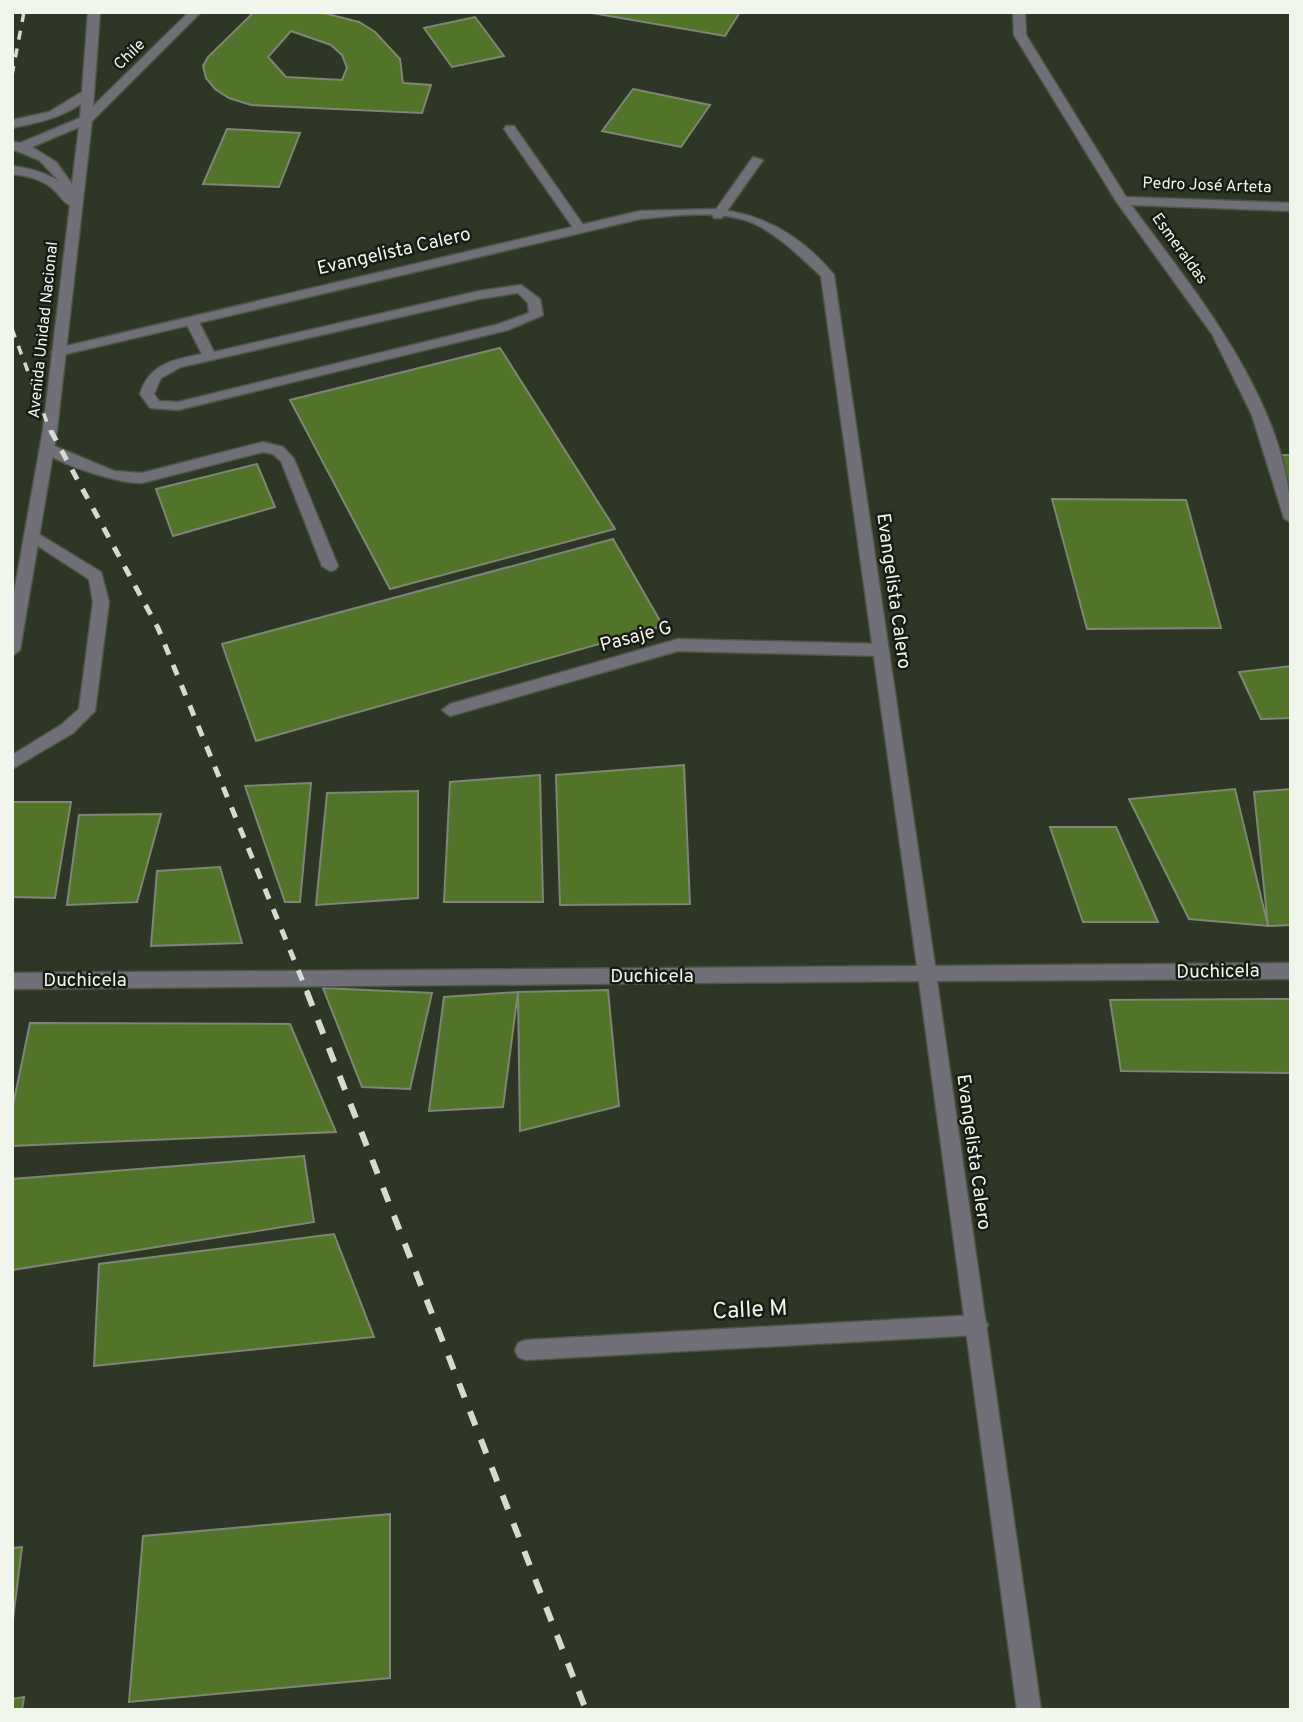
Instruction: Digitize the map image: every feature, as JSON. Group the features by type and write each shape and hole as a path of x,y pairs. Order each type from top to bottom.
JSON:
{"street":[{"name":"Avenida Unidad Nacional","path":"12,650 47,447 86,120 94,12"},
{"name":"Chile","path":"86,120 196,12"},
{"name":"Esmeraldas","path":"1019,12 1020,35 1122,201 1218,333 1259,415 1291,518"},
{"path":"12,124 44,119 70,108 88,93"},
{"path":"16,147 86,120"},
{"path":"510,129 580,229"},
{"path":"16,147 59,169 68,184 74,216"},
{"path":"718,215 757,160"},
{"path":"12,170 45,177 64,191 74,216"},
{"name":"Pedro José Arteta","path":"1122,201 1291,207"},
{"name":"Evangelista Calero","path":"58,352 640,215 686,211 753,219 792,244 827,275 977,1325 1029,1710"},
{"path":"521,289 536,302 536,314 503,327 191,403 178,406 155,405 147,394 150,378 160,369 210,357 479,295 521,289"},
{"path":"192,321 210,357"},
{"path":"47,447 126,479 142,478 263,447 278,450 287,459 330,566"},
{"path":"12,763 67,729 87,711 101,602 96,576 32,535"},
{"name":"Pasaje G","path":"450,710 678,645 880,650"},
{"name":"Duchicela","path":"12,981 1291,971"},
{"name":"Calle M","path":"526,1350 977,1325"}],"building":[{"path":"254,12 320,12 359,22 375,32 400,59 403,83 431,85 422,113 251,105 229,98 215,89 206,78 203,66 208,57","holes":["291,31 331,45 342,55 347,68 342,80 286,77 268,57"]},
{"path":"586,12 740,12 725,36"},
{"path":"475,17 504,56 452,67 424,28"},
{"path":"633,89 710,105 681,147 602,131"},
{"path":"227,129 300,133 279,187 203,184"},
{"path":"500,348 615,529 390,589 290,400"},
{"path":"1274,455 1291,455 1291,496 1287,496"},
{"path":"257,464 275,507 173,536 156,489"},
{"path":"1052,499 1186,500 1221,628 1087,629"},
{"path":"613,539 663,626 256,741 222,644"},
{"path":"1291,666 1291,718 1261,719 1239,672"},
{"path":"684,765 690,904 560,905 556,775"},
{"path":"540,775 543,902 444,902 450,782"},
{"path":"311,783 300,902 285,902 245,786"},
{"path":"1235,789 1268,926 1189,919 1129,799"},
{"path":"1291,789 1291,925 1268,926 1254,792"},
{"path":"418,791 418,898 316,905 327,793"},
{"path":"12,802 71,802 55,898 12,897"},
{"path":"161,814 137,902 67,905 79,815"},
{"path":"1050,827 1116,827 1158,922 1083,922"},
{"path":"220,867 242,943 151,946 157,871"},
{"path":"323,988 432,993 410,1089 362,1087"},
{"path":"608,990 619,1106 520,1131 518,992"},
{"path":"518,992 503,1107 429,1111 444,997"},
{"path":"1291,999 1291,1073 1121,1071 1110,1000"},
{"path":"30,1023 290,1024 336,1132 12,1146 12,1110"},
{"path":"304,1156 314,1222 12,1270 12,1179"},
{"path":"334,1234 374,1337 94,1366 99,1264"},
{"path":"390,1514 390,1678 129,1702 143,1536"},
{"path":"22,1547 12,1627 12,1548"},
{"path":"24,1697 22,1710 12,1710 12,1699"}],"railway":[{"path":"12,75 24,12"},
{"path":"12,329 51,433"},
{"path":"51,431 158,628 308,994"},
{"path":"307,992 586,1710"}]}
